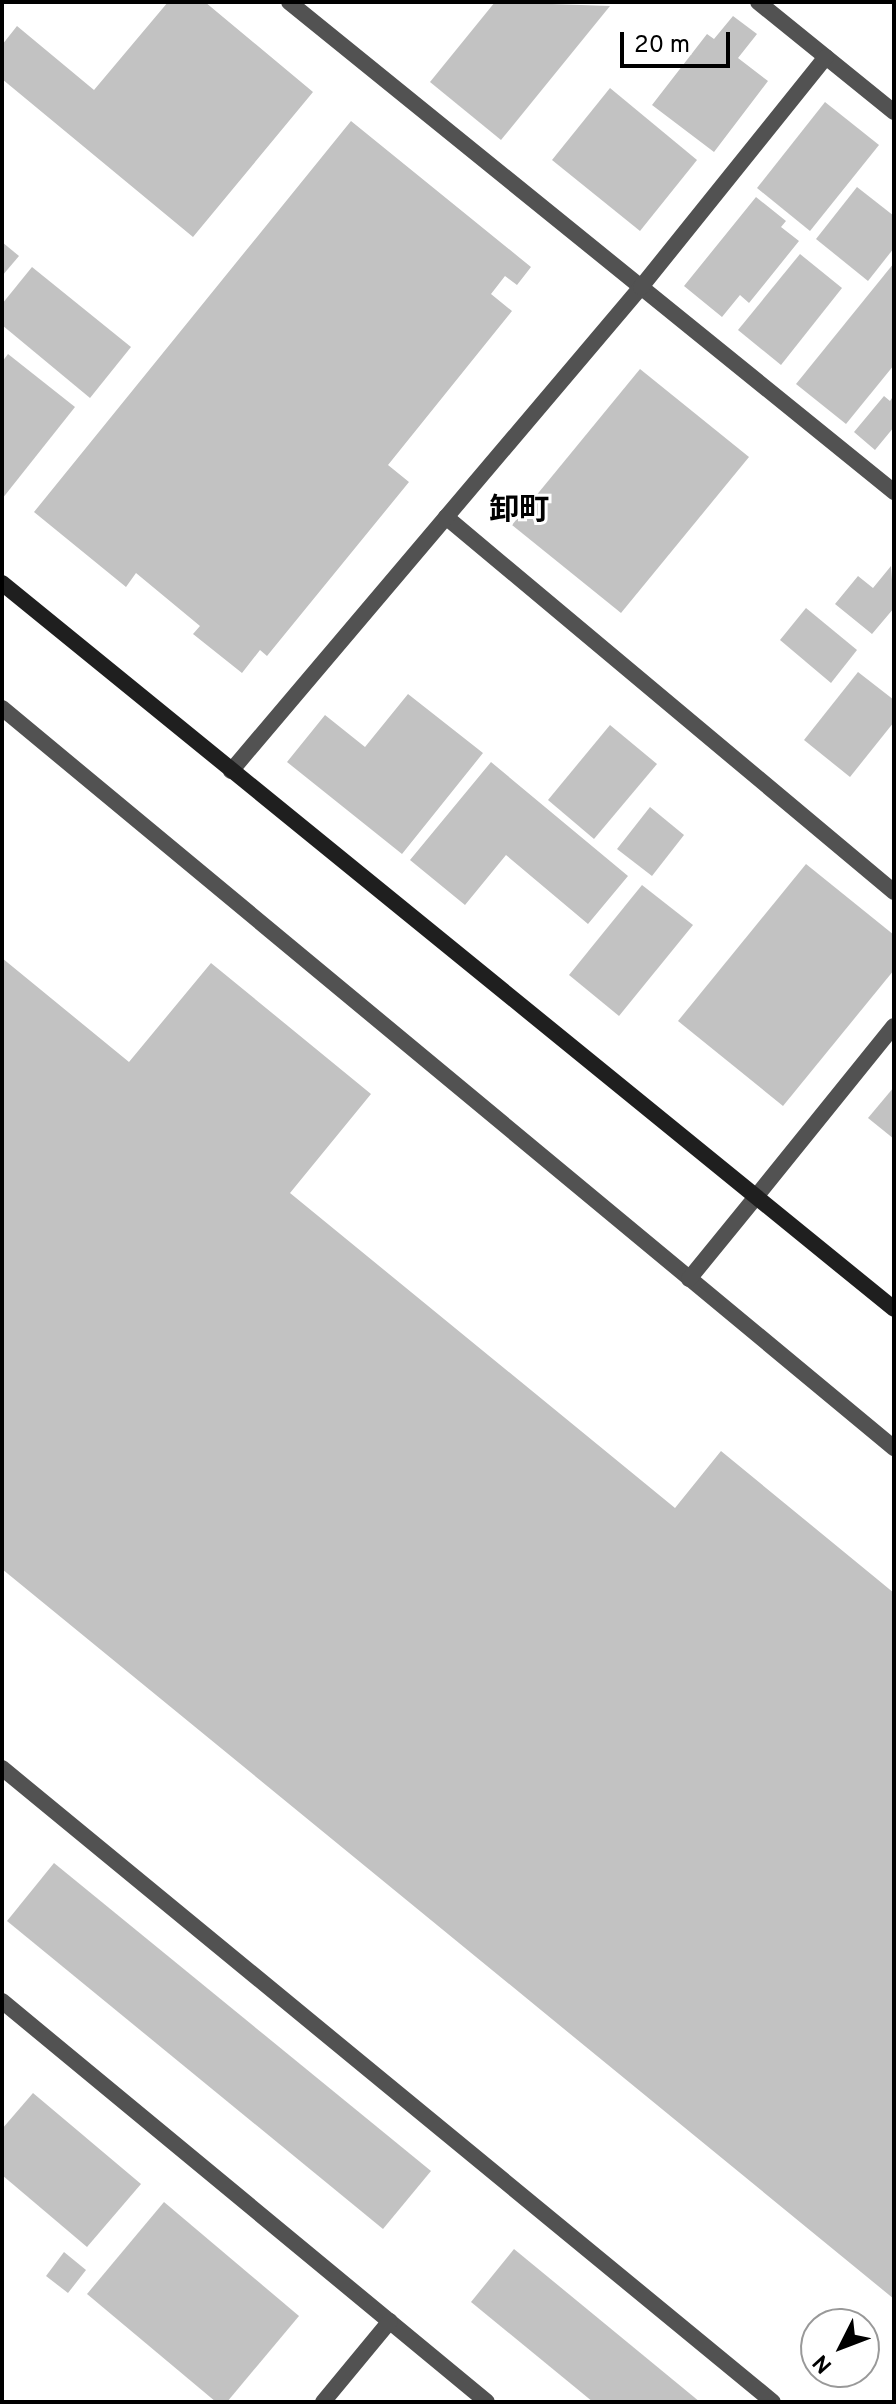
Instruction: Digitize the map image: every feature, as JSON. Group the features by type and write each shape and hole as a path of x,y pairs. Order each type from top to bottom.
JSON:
{"street":[{"path":"289,2 894,492"},
{"path":"758,2 894,112"},
{"path":"231,771 641,287 826,57"},
{"path":"446,517 894,892"},
{"path":"2,583 894,1309"},
{"path":"2,708 894,1448"},
{"path":"689,1279 894,1026"},
{"path":"2,1768 773,2402"},
{"path":"2,2001 487,2402"},
{"path":"323,2402 390,2321"}],"building":[{"path":"168,2 205,2 313,92 193,237 2,79 2,45 17,26 94,90"},
{"path":"495,2 610,6 501,140 430,82"},
{"path":"733,16 757,34 738,58 768,81 714,152 652,105 707,34 714,39"},
{"path":"610,88 697,160 640,231 552,160"},
{"path":"825,102 879,145 810,231 757,188"},
{"path":"351,121 531,267 517,285 505,276 491,294 512,311 388,465 409,482 267,656 260,650 242,673 193,634 200,626 136,573 126,587 34,512"},
{"path":"857,187 894,216 894,248 868,281 816,239"},
{"path":"756,197 786,221 781,227 799,241 749,303 740,295 722,317 684,286"},
{"path":"2,242 19,256 2,276"},
{"path":"800,254 842,288 781,365 738,330"},
{"path":"894,263 894,365 846,424 796,384"},
{"path":"32,267 131,347 90,398 2,325 2,304"},
{"path":"8,354 75,407 2,499 2,362"},
{"path":"640,369 749,457 621,613 512,525"},
{"path":"894,395 894,427 875,450 854,432 884,396 890,401"},
{"path":"891,566 894,608 872,634 835,604 858,576 873,588"},
{"path":"806,608 857,650 831,683 780,640"},
{"path":"858,672 894,700 894,722 850,777 804,740"},
{"path":"408,694 483,753 402,854 287,762 325,715 365,747"},
{"path":"610,725 657,764 594,839 548,800"},
{"path":"491,762 628,876 588,924 506,855 465,905 410,860"},
{"path":"650,807 684,835 652,876 617,849"},
{"path":"806,864 894,935 894,970 783,1106 678,1021"},
{"path":"642,885 693,925 619,1016 569,975"},
{"path":"2,958 129,1062 211,963 371,1094 290,1193 675,1508 721,1451 894,1593 894,2299 2,1569"},
{"path":"894,1087 894,1139 868,1118"},
{"path":"54,1863 431,2171 383,2229 7,1921"},
{"path":"33,2093 141,2184 87,2247 2,2175 2,2129"},
{"path":"164,2202 299,2316 227,2402 216,2402 87,2294"},
{"path":"514,2249 700,2402 593,2402 471,2302"},
{"path":"64,2252 86,2270 68,2293 46,2276"}],"district":[{"name":"卸町","path":"519,512"}]}
